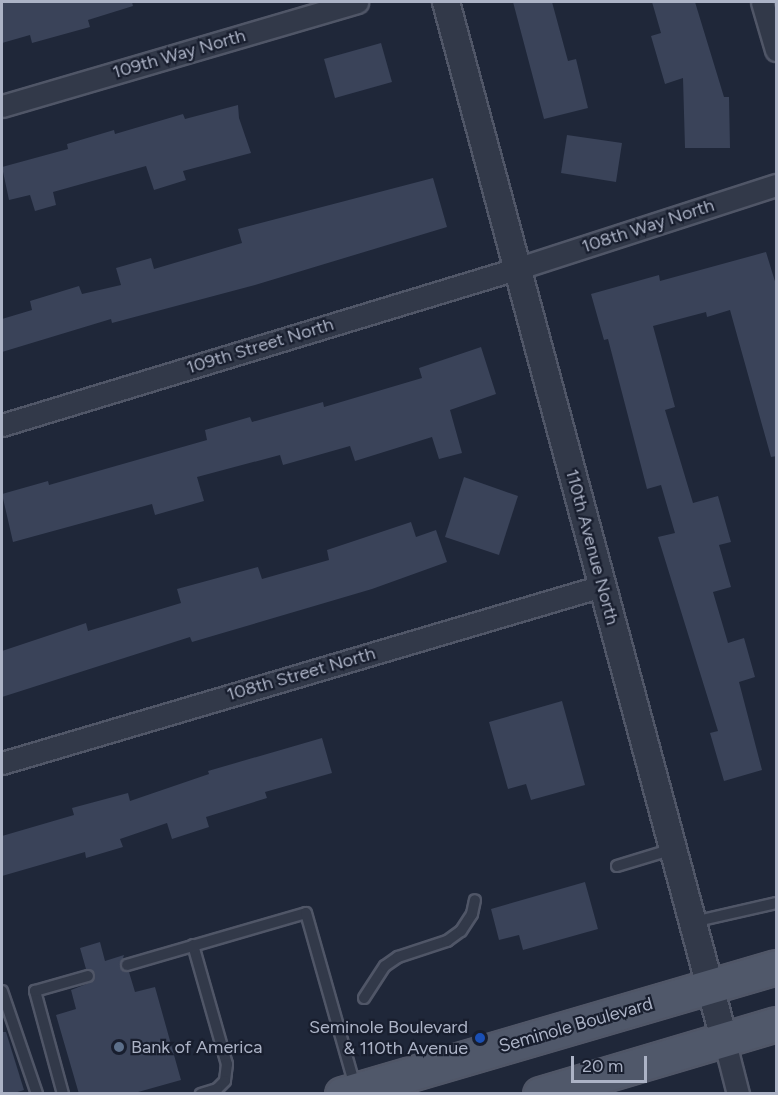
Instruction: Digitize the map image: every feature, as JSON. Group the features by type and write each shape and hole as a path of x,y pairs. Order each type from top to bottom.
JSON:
{"main road":[{"name":"Seminole Boulevard","path":"349,1091 777,967"},
{"path":"540,1094 598,1085 724,1039 777,1024"}],"street":[{"name":"109th Way North","path":"2,106 357,2"},
{"name":"110th Avenue North","path":"446,2 519,268 738,1094"},
{"path":"762,2 777,50"},
{"name":"108th Way North","path":"519,268 777,185"},
{"name":"109th Street North","path":"2,424 519,268"},
{"name":"108th Street North","path":"2,764 602,586"}],"lane":[{"path":"616,866 673,849"},
{"path":"364,998 385,966 398,957 447,941 461,931 472,914 475,900"},
{"path":"693,922 777,903"},
{"path":"127,965 306,913 349,1091"},
{"path":"193,945 227,1064 225,1081 217,1089 201,1094"},
{"path":"63,1094 34,991 88,975"},
{"path":"2,991 37,1094"}],"building":[{"path":"2,2 132,2 133,6 88,20 90,27 32,43 30,35 2,43"},
{"path":"513,2 552,2 568,61 576,59 588,108 544,119"},
{"path":"652,2 695,2 724,97 729,97 730,148 685,148 683,78 665,84 651,36 661,33"},
{"path":"381,43 392,82 335,98 324,59"},
{"path":"238,105 239,118 251,153 183,171 186,180 154,190 146,166 53,192 56,205 35,211 30,195 9,200 2,167 68,149 67,144 114,130 115,134 183,114 185,119"},
{"path":"567,135 622,143 616,182 561,173"},
{"path":"433,178 447,227 255,285 112,323 111,319 2,352 2,319 32,310 30,301 79,286 82,294 121,285 116,268 151,258 154,269 242,243 238,229"},
{"path":"766,252 777,288 777,456 771,457 730,310 707,317 706,312 653,326 675,407 665,410 693,503 718,496 731,542 719,545 731,587 713,592 728,643 744,638 755,677 739,682 762,770 724,781 710,733 718,731 658,537 675,533 661,485 647,489 608,339 604,340 591,294 659,275 660,281"},
{"path":"481,347 496,394 450,410 462,453 439,459 432,437 355,461 350,446 283,465 280,455 197,477 204,501 155,515 152,504 13,542 2,494 48,481 49,485 207,440 205,430 250,417 252,422 323,402 324,407 422,378 419,368"},
{"path":"464,477 518,496 499,555 445,537"},
{"path":"411,522 416,537 436,530 447,562 372,589 192,642 190,637 2,697 2,651 86,623 88,631 181,603 177,589 258,567 262,579 329,560 327,550"},
{"path":"562,701 585,785 531,800 526,784 508,789 489,722"},
{"path":"322,738 332,773 265,792 267,798 206,817 209,827 172,839 167,823 120,839 123,847 86,858 85,852 2,876 2,836 74,815 72,808 128,793 130,801 209,774 208,771"},
{"path":"585,882 598,929 523,950 519,935 499,940 491,909"},
{"name":"Bank of America","path":"100,942 105,961 124,955 120,968 129,972 135,992 155,987 181,1080 131,1094 79,1094 56,1015 76,1009 71,990 94,981 95,973 86,969 80,948"},
{"path":"2,1032 6,1032 24,1090 11,1094 2,1094"}],"place":[{"name":"Seminole Boulevard & 110th Avenue","path":"480,1038"},
{"name":"Bank of America","path":"119,1047"}]}
